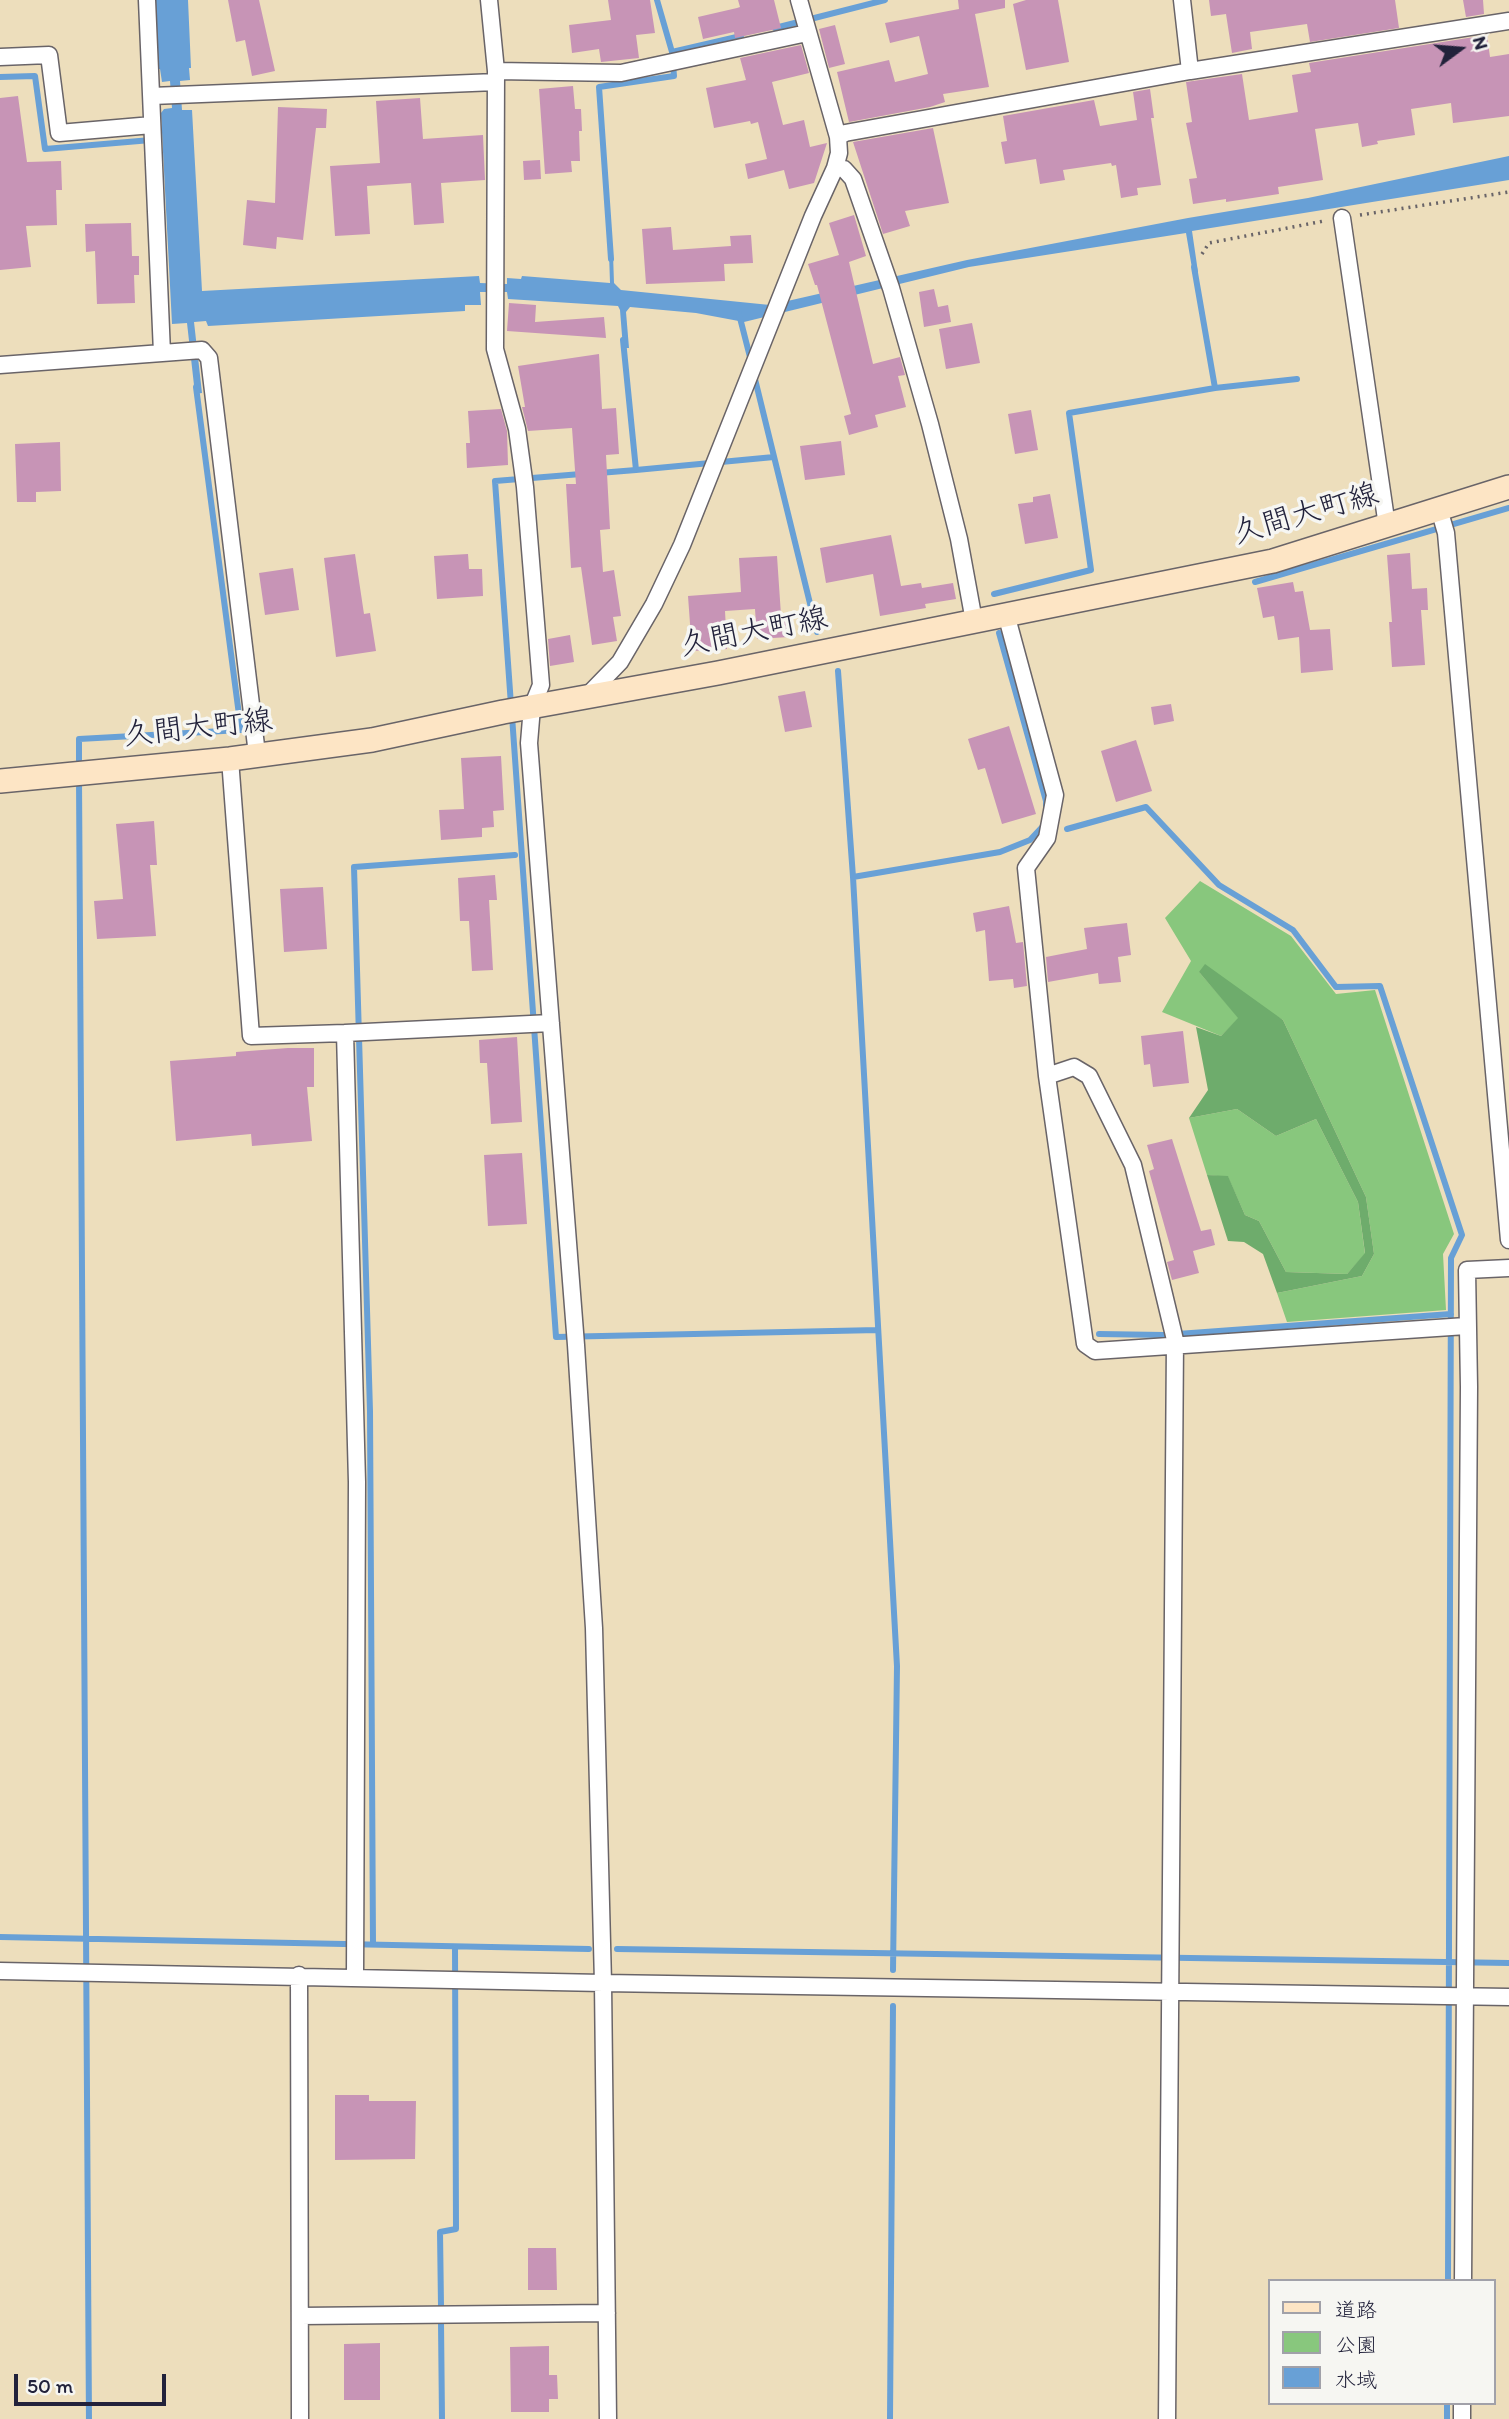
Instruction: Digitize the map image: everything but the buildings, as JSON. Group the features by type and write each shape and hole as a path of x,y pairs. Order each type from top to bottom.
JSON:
{"main road":[{"name":"久間大町線","path":"0,781 230,758 372,740 588,695 718,673 1273,561 1387,526 1443,520 1509,487"}],"street":[{"path":"147,0 158,96 152,128 162,353"},
{"path":"489,0 496,76 495,349 517,429 525,487 541,685 518,709 529,743 546,1024 575,1328 594,1628 603,1983 608,2419"},
{"path":"1182,0 1190,71"},
{"path":"158,96 496,76 621,73 674,61 803,18 838,137 839,153 835,168 813,216 682,545 654,604 620,662 588,695"},
{"path":"838,137 845,133 1190,71 1509,21"},
{"path":"0,57 49,55 59,133 152,128"},
{"path":"835,168 844,169 853,179 889,281 934,437 959,539 974,621"},
{"path":"1342,218 1387,526"},
{"path":"0,365 202,350 209,358 257,754"},
{"path":"1443,520 1509,1240"},
{"path":"1006,614 1055,795 1047,838 1026,868 1046,1076 1085,1344 1096,1351 1174,1337 1466,1326"},
{"path":"230,758 251,1036 546,1024"},
{"path":"354,1032 357,1482 355,1976"},
{"path":"1046,1076 1074,1068 1088,1076 1133,1165 1174,1337 1167,2419"},
{"path":"1463,2279 1454,1997 1465,1970 1469,1401 1467,1270 1509,1268"},
{"path":"0,1971 1509,1997"},
{"path":"299,1975 300,2419"},
{"path":"300,2316 607,2313"}],"green space":[{"path":"1200,881 1291,936 1336,994 1375,990 1454,1234 1443,1254 1446,1310 1287,1322 1277,1293 1362,1276 1374,1254 1366,1197 1283,1020 1199,972 1239,1018 1221,1036 1162,1012 1191,961 1165,918"},
{"path":"1205,964 1283,1020 1366,1197 1374,1254 1362,1276 1277,1293 1263,1254 1244,1242 1228,1241 1207,1175 1228,1176 1245,1215 1259,1221 1286,1272 1347,1274 1365,1253 1358,1202 1316,1119 1276,1136 1237,1109 1189,1118 1208,1090 1196,1027 1221,1036 1238,1018 1199,972"},
{"path":"1237,1109 1276,1136 1316,1119 1358,1202 1365,1254 1347,1274 1286,1272 1259,1221 1245,1215 1228,1177 1207,1175 1189,1118"}],"water":[{"path":"153,0 188,0 190,80 180,81 182,110 192,110 202,291 479,276 480,283 507,284 507,278 521,279 522,276 610,283 609,253 613,254 614,283 621,290 770,305 967,260 1308,198 1509,156 1509,180 1192,231 1198,272 1193,274 1186,233 969,267 744,322 696,313 630,307 626,312 629,348 623,348 618,306 508,299 507,292 480,292 481,305 465,305 465,311 208,326 206,321 194,322 202,393 195,394 187,323 172,324 161,113 164,109 172,108 170,81 162,82 160,69 156,69"}],"waterway":[{"path":"657,0 672,52"},
{"path":"775,28 885,0"},
{"path":"611,259 599,87 674,76 672,52 741,36"},
{"path":"0,77 35,76 45,149 151,140"},
{"path":"994,594 1091,570 1069,413 1215,388 1194,267"},
{"path":"739,314 751,361"},
{"path":"599,473 636,470 623,340"},
{"path":"754,375 817,632"},
{"path":"1215,388 1297,379"},
{"path":"79,769 79,739 241,730 196,387"},
{"path":"636,470 774,457"},
{"path":"511,705 495,481 581,474"},
{"path":"1255,582 1509,508"},
{"path":"999,633 1046,801 1046,810"},
{"path":"838,671 853,877 897,1666 893,1970"},
{"path":"512,716 556,1337 878,1330"},
{"path":"79,779 89,2419"},
{"path":"1067,829 1146,807 1219,885 1293,930 1336,987 1380,986 1462,1235 1451,1258 1448,2279"},
{"path":"853,877 1000,852 1030,840 1045,824"},
{"path":"373,1944 370,1411 354,867 515,855"},
{"path":"1099,1334 1164,1335 1451,1314"},
{"path":"0,1937 589,1949"},
{"path":"441,2306 440,2232 456,2229 455,1947"},
{"path":"617,1949 1509,1963"},
{"path":"890,2419 893,2006"},
{"path":"441,2323 442,2419"},
{"path":"1447,2405 1447,2419"}]}
